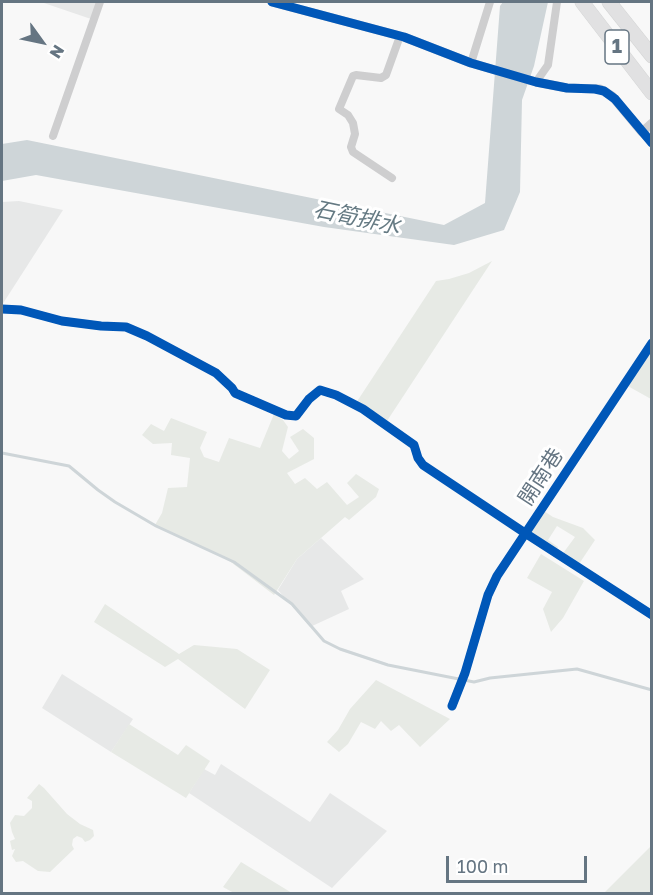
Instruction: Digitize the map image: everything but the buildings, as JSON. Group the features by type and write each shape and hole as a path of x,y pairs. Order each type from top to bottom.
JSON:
{"highway":[{"name":"1","path":"582,2 651,93"},
{"name":"1","path":"609,2 651,56"}],"street":[{"path":"53,136 100,2"},
{"path":"272,2 400,36 471,63 536,82 567,88 595,88 604,91 615,99 651,143"},
{"path":"471,63 490,2"},
{"path":"536,82 548,65 557,2"},
{"path":"392,178 353,152 351,147 355,134 353,123 348,115 339,109 353,76 381,78 386,75 400,36"},
{"path":"642,132 651,123"},
{"path":"2,309 21,310 62,321 126,327 216,374 235,393 286,415 296,416 309,399 320,390 336,395 363,409 414,445 423,465 651,615"},
{"name":"開南巷","path":"452,706 462,683 488,595 496,576 651,343"}],"shaded area":[{"path":"41,2 97,2 91,19"},
{"path":"19,201 63,210 2,305 2,202"},
{"path":"492,261 385,424 356,403 436,281 469,273"},
{"path":"651,344 651,399 626,385"},
{"path":"274,414 288,427 282,451 289,459 299,451 290,437 303,429 314,438 314,459 287,473 295,484 305,478 317,489 327,482 347,505 359,497 347,483 356,474 379,489 376,497 349,520 345,517 297,559 274,595 223,556 155,525 162,513 168,488 187,487 190,458 171,455 172,443 153,444 142,435 151,424 164,431 171,418 207,432 200,448 204,457 219,462 229,438 260,448"},
{"path":"544,511 553,517 583,528 595,540 577,567 561,556 575,537 557,526 548,540 558,547 556,552 531,536 531,531"},
{"path":"321,538 364,579 341,591 349,609 310,627 278,590 297,559"},
{"path":"541,554 584,581 563,618 551,632 543,609 552,592 527,578"},
{"path":"105,604 179,654 194,645 237,649 270,670 245,709 178,659 165,667 94,622"},
{"path":"62,674 133,719 111,752 42,708"},
{"path":"376,680 450,719 420,747 399,725 391,731 381,721 375,729 361,722 348,744 339,752 327,742 338,730 350,709"},
{"path":"129,724 178,755 186,745 210,761 186,798 111,752"},
{"path":"221,764 310,822 330,793 387,831 332,888 189,793 204,769 215,775"},
{"path":"39,784 67,814 93,830 94,836 85,842 77,836 73,839 74,849 50,872 38,871 23,861 16,862 12,856 15,849 12,850 10,841 15,839 10,823 15,815 24,816 32,808 32,801 27,798"},
{"path":"651,846 651,893 604,893"},
{"path":"241,862 292,893 234,893 223,887"}],"water":[{"name":"石筍排水","path":"503,2 548,2 534,66 522,100 520,192 504,230 454,245 324,227 36,175 2,181 2,144 27,140 444,225 485,203 500,6"}],"waterway":[{"path":"2,453 69,466 115,502 156,526 234,562 292,604 324,641 340,649 388,665 474,682 490,678 577,669 652,690"}],"cycle path":[{"path":"272,2 404,37 471,63 536,82 567,88 604,91 615,99 652,143"},
{"path":"2,309 21,310 62,321 126,327 216,373 235,393 286,415 296,416 309,399 320,390 336,395 363,409 414,445 423,465 652,615"},
{"path":"452,706 465,673 488,595 497,576 652,343"}]}
